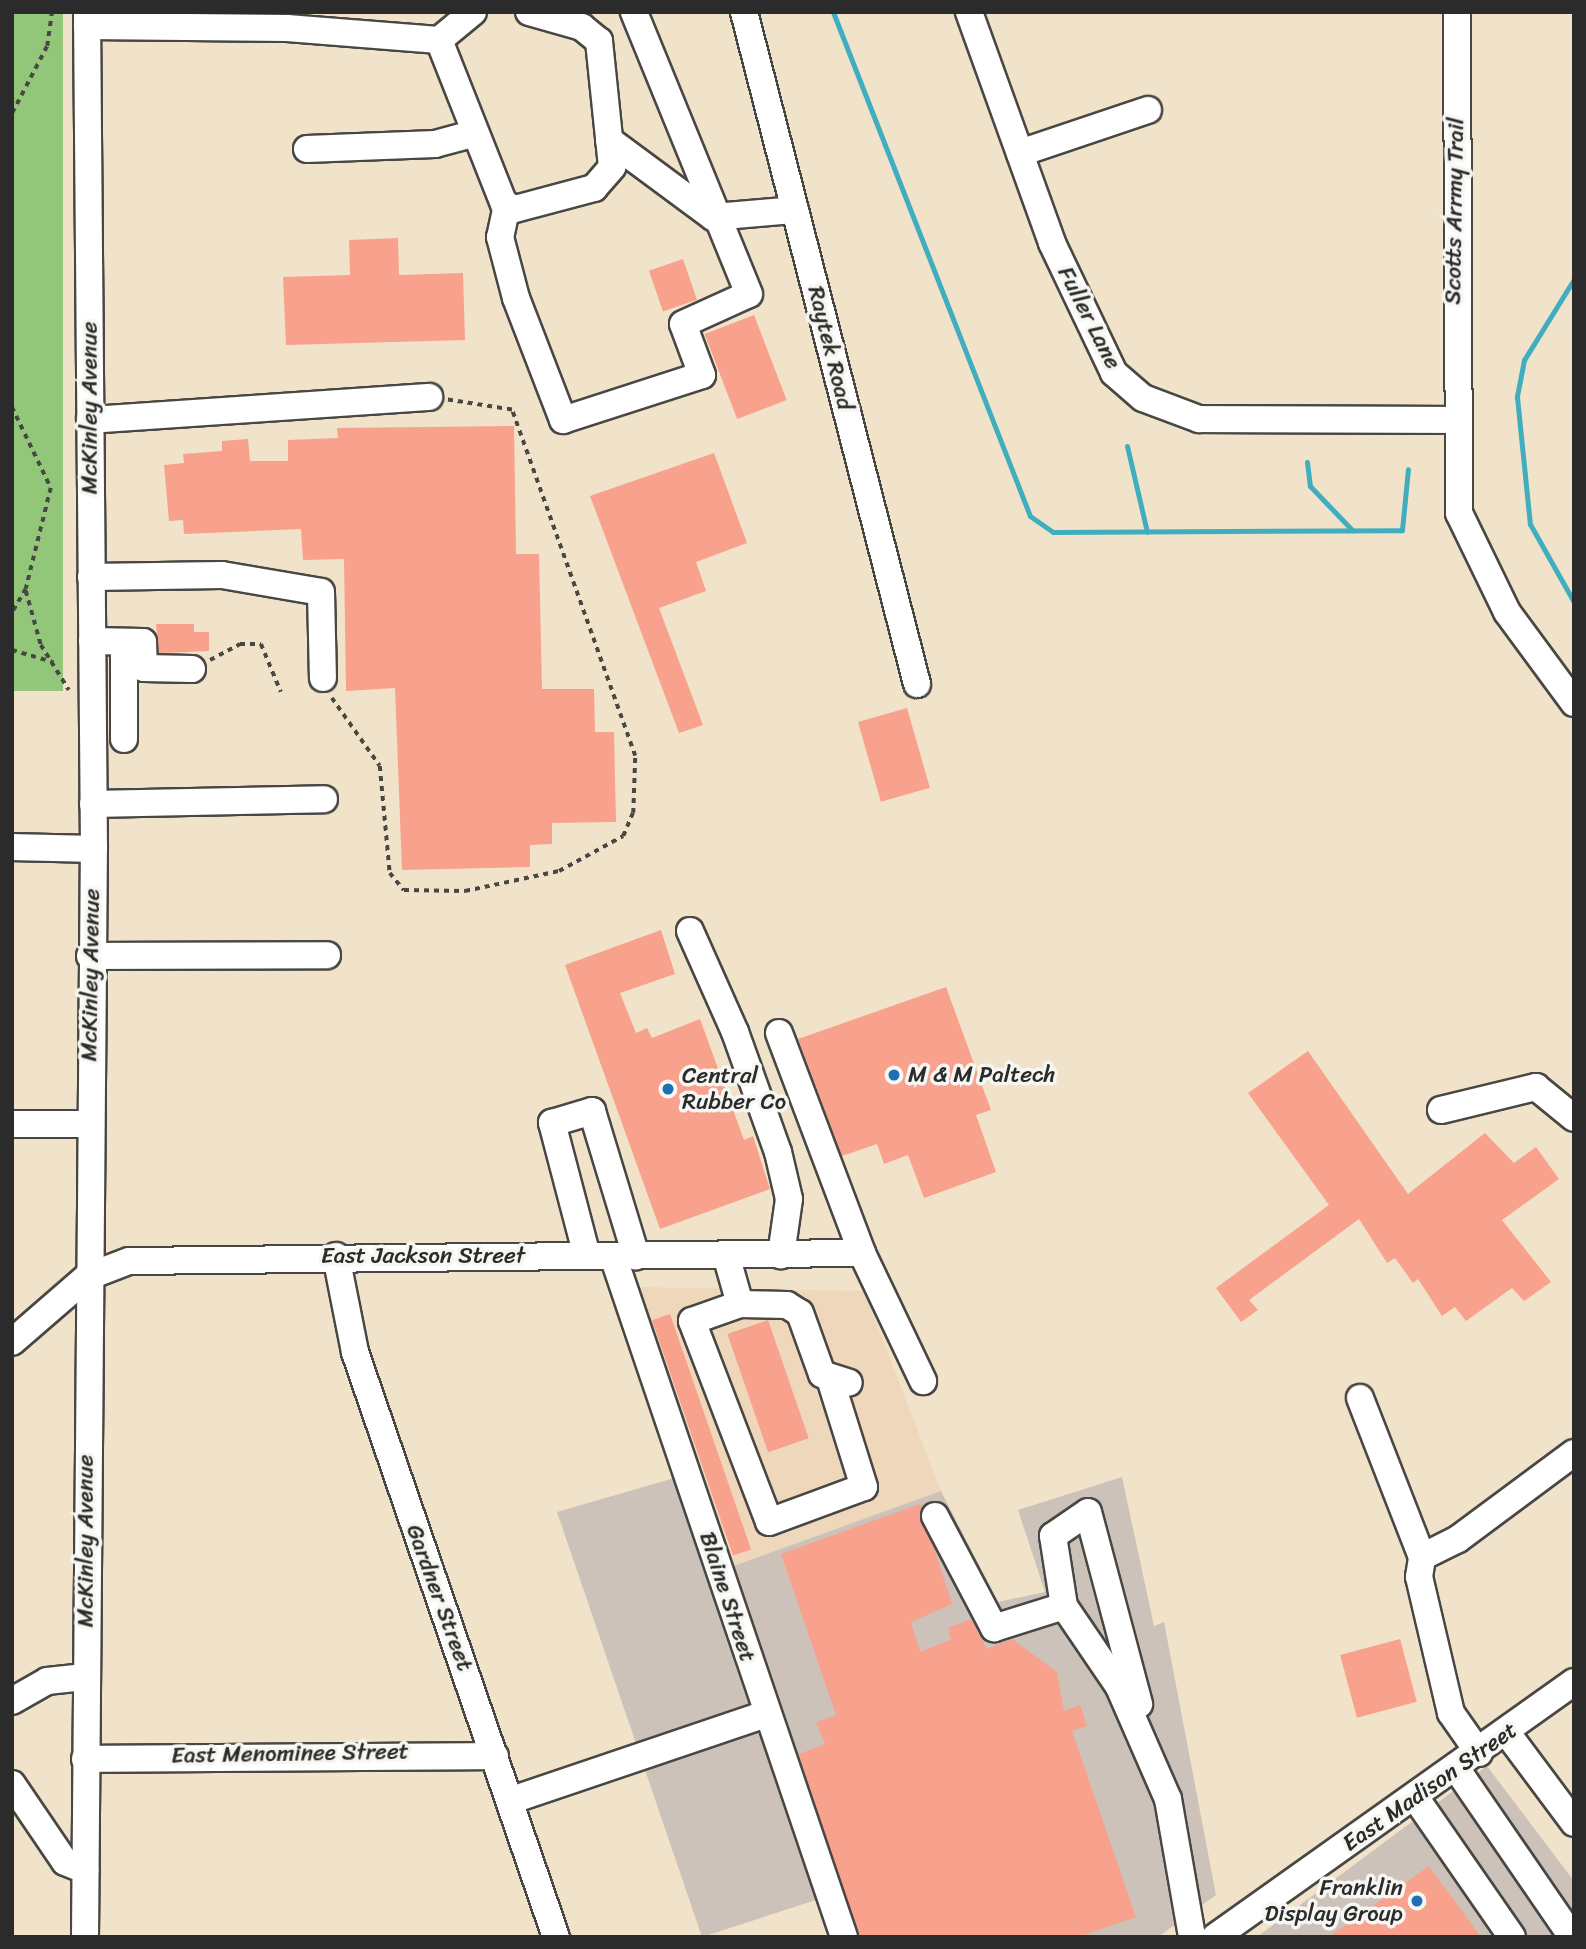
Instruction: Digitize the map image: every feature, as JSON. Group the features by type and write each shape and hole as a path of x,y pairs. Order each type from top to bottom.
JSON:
{"street":[{"path":"87,19 287,28 439,40 473,12"},
{"path":"508,205 594,188 612,167 599,41 582,27 529,12"},
{"path":"508,205 500,237 516,298 563,419 702,375 683,324 749,294 713,217 635,12"},
{"name":"Raytek Road","path":"744,12 917,684"},
{"name":"Fuller Lane","path":"969,12 1052,243 1114,373 1143,398 1199,419 1454,415"},
{"name":"Scotts Arrmy Trail","path":"1454,415 1457,12"},
{"name":"McKinley Avenue","path":"85,1937 87,1124 93,849 87,19"},
{"path":"439,40 495,192 508,205"},
{"path":"1020,153 1148,110"},
{"path":"307,149 435,144 472,134"},
{"path":"609,140 713,217 795,210"},
{"path":"90,419 429,397"},
{"path":"1454,415 1459,513 1474,555 1574,703"},
{"path":"91,577 222,575 321,592 323,678"},
{"path":"92,642 144,642 144,668 192,669"},
{"path":"124,642 124,738"},
{"path":"93,804 324,799"},
{"path":"12,847 93,849"},
{"path":"690,931 735,1032 778,1152 789,1199 781,1255"},
{"path":"90,956 327,955"},
{"path":"779,1033 862,1254 923,1381"},
{"path":"1441,1110 1536,1087 1574,1118"},
{"name":"Blaine Street","path":"587,1256 585,1231 552,1123 592,1111 625,1256 766,1714 844,1937"},
{"path":"12,1124 87,1124"},
{"name":"East Jackson Street","path":"12,1342 87,1277 130,1261 336,1256 862,1254"},
{"path":"726,1255 740,1304"},
{"name":"Gardner Street","path":"336,1256 355,1352 512,1800 556,1937"},
{"path":"740,1304 787,1305 800,1313 822,1374 840,1382 864,1487 769,1522 692,1321 740,1304"},
{"path":"1360,1398 1422,1557 1419,1577 1451,1713 1479,1753"},
{"path":"1422,1557 1458,1539 1574,1453"},
{"path":"1151,1750 1119,1687 1064,1606 1053,1536 1088,1513 1151,1750 1168,1799 1192,1937"},
{"path":"935,1516 994,1628 1064,1606"},
{"path":"12,1701 47,1681 85,1677"},
{"name":"East Madison Street","path":"1215,1937 1479,1753 1574,1682"},
{"path":"512,1800 766,1714"},
{"path":"1507,1733 1574,1823"},
{"name":"East Menominee Street","path":"85,1759 495,1756"},
{"path":"1456,1768 1566,1928"},
{"path":"12,1784 65,1862 85,1870"},
{"path":"1415,1797 1512,1937"}],"path":[{"path":"12,113 47,46 52,12"},
{"path":"323,678 380,766 390,873 404,891 465,891 559,871 623,836 633,813 635,756 512,410 429,397"},
{"path":"12,407 51,488 26,589 12,613"},
{"path":"26,589 36,632 69,690"},
{"path":"192,669 240,644 261,644 281,692"},
{"path":"12,650 55,664"}],"shaded area":[{"path":"632,1287 864,1291 941,1491 725,1569"},
{"path":"695,1472 725,1569 941,1491 998,1602 1045,1592 1018,1510 1122,1477 1154,1626 1164,1622 1216,1895 1158,1937 829,1937 816,1900 702,1937 557,1512"},
{"path":"1487,1766 1574,1881 1574,1937 1257,1937"}],"green space":[{"path":"12,12 63,12 63,691 12,691"}],"building":[{"path":"398,238 399,275 463,273 465,340 286,345 283,277 350,275 349,240"},
{"path":"683,259 697,300 663,311 649,271"},
{"path":"754,315 787,400 737,419 705,334"},
{"path":"514,426 516,554 539,554 542,689 594,689 595,732 614,732 616,822 552,823 552,844 530,845 530,867 402,870 395,688 346,691 344,559 303,560 301,529 184,534 183,520 169,521 164,465 184,463 183,454 222,451 222,441 248,439 250,461 288,461 288,440 338,438 337,428"},
{"path":"714,453 747,543 696,562 706,591 659,608 703,725 679,733 590,496"},
{"path":"156,624 194,624 194,632 209,632 209,651 159,653"},
{"path":"907,708 930,788 881,802 858,722"},
{"name":"Central Rubber Co","path":"661,930 675,974 620,993 636,1033 647,1028 652,1038 700,1019 744,1140 753,1136 770,1189 660,1229 565,965"},
{"name":"M & M Paltech","path":"946,987 991,1110 976,1115 996,1172 924,1198 908,1155 884,1164 877,1144 842,1156 798,1039"},
{"path":"1308,1051 1408,1194 1485,1133 1514,1163 1536,1147 1559,1179 1502,1220 1551,1282 1524,1301 1512,1288 1466,1321 1455,1307 1442,1316 1418,1279 1413,1283 1395,1258 1387,1263 1359,1219 1249,1300 1258,1310 1241,1322 1216,1288 1329,1205 1248,1093"},
{"path":"670,1314 751,1549 733,1556 652,1320"},
{"path":"768,1320 809,1438 768,1452 727,1334"},
{"path":"920,1504 952,1604 911,1622 920,1652 951,1640 948,1628 971,1619 987,1649 1012,1639 1057,1672 1064,1711 1080,1705 1087,1726 1072,1731 1136,1917 1078,1937 859,1937 799,1754 825,1744 816,1722 836,1715 781,1554"},
{"path":"1400,1639 1417,1702 1357,1718 1340,1655"},
{"name":"Franklin Display Group","path":"1429,1866 1481,1937 1329,1937"}],"waterway":[{"path":"833,12 1030,516 1053,532 1402,530 1408,469"},
{"path":"1574,279 1524,360 1517,397 1530,524 1574,602"},
{"path":"1127,446 1147,532"},
{"path":"1307,462 1310,486 1352,530"}],"place":[{"name":"M & M Paltech","path":"894,1075"},
{"name":"Central Rubber Co","path":"668,1089"},
{"name":"Franklin Display Group","path":"1417,1901"}]}
